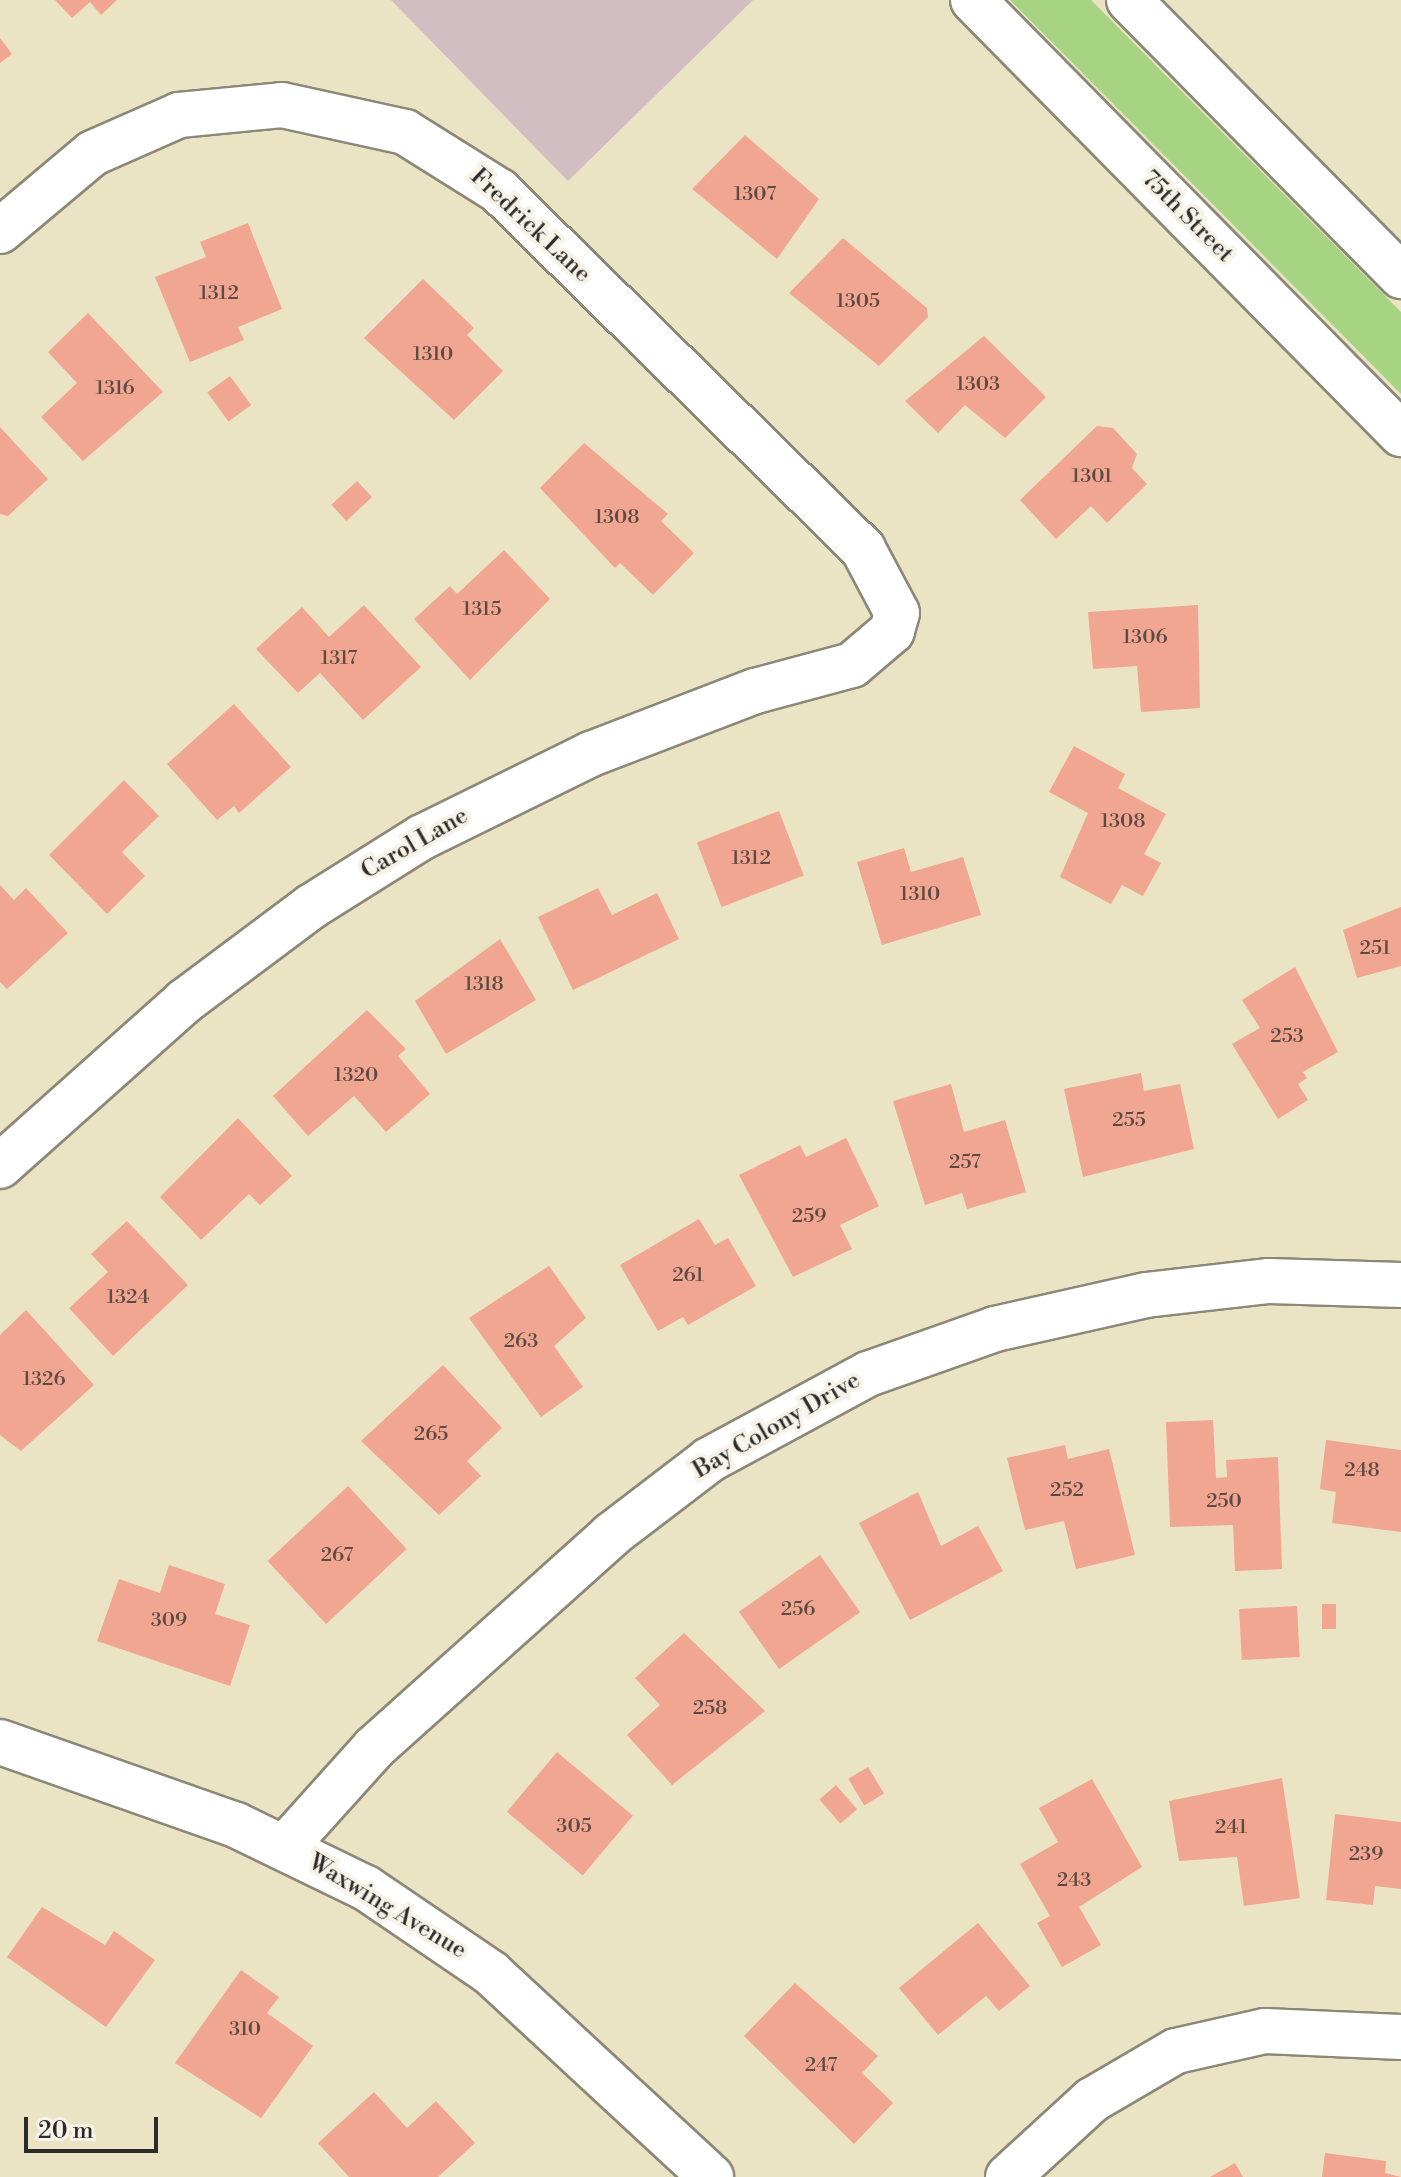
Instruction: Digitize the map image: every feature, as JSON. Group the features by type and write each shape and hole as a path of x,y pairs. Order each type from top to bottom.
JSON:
{"street":[{"name":"75th Street","path":"973,0 1401,434"},
{"path":"1129,0 1401,276"},
{"name":"Fredrick Lane","path":"0,231 93,153 179,115 282,105 405,132 499,191 863,549 892,593 892,631"},
{"name":"Carol Lane","path":"0,1166 185,1001 312,906 422,837 591,754 755,691 852,665 892,631"},
{"name":"Bay Colony Drive","path":"285,1847 374,1748 611,1535 709,1460 868,1374 995,1329 1146,1295 1269,1281 1401,1285"},
{"name":"Waxwing Avenue","path":"0,1742 285,1847 366,1888 491,1973 711,2177"},
{"path":"1008,2177 1092,2100 1176,2051 1265,2031 1401,2037"}],"shaded area":[{"path":"391,0 753,0 568,181"}],"green space":[{"path":"1010,0 1091,0 1401,312 1401,394"}],"building":[{"path":"55,0 117,0 101,15 90,2 72,18"},
{"path":"0,38 12,54 0,63"},
{"path":"745,135 819,199 777,259 692,189"},
{"path":"248,223 282,309 238,327 244,340 190,362 155,277 206,257 200,242"},
{"path":"843,238 927,308 928,317 879,366 789,293"},
{"path":"423,279 474,328 467,335 503,371 454,420 364,338"},
{"path":"88,313 163,392 83,461 41,417 77,383 48,352"},
{"path":"984,336 1046,397 1005,438 965,405 938,433 905,401"},
{"path":"230,376 251,405 229,422 207,392"},
{"path":"1097,426 1113,428 1137,454 1132,468 1147,484 1107,523 1091,506 1056,539 1020,500"},
{"path":"0,427 48,479 8,516 0,514"},
{"path":"584,443 668,514 661,521 694,553 653,595 620,563 615,568 540,488"},
{"path":"357,481 372,497 346,521 331,505"},
{"path":"504,550 550,599 470,680 414,619 450,586 457,594"},
{"path":"364,605 421,667 363,720 320,673 298,693 256,649 302,607 329,637"},
{"path":"1198,605 1200,708 1141,712 1137,666 1093,669 1088,612"},
{"path":"234,704 291,767 239,813 234,806 217,820 167,764"},
{"path":"1074,746 1125,774 1118,788 1166,814 1144,854 1161,863 1143,896 1122,885 1111,904 1060,877 1088,813 1049,792"},
{"path":"124,780 159,816 122,852 145,876 107,914 49,855"},
{"path":"779,811 804,875 722,907 697,843"},
{"path":"904,848 911,872 963,857 981,915 882,945 857,862"},
{"path":"0,885 14,900 26,888 68,933 7,989 0,982"},
{"path":"598,888 612,915 657,893 679,939 573,990 538,917"},
{"path":"1401,907 1401,966 1357,978 1343,930"},
{"path":"500,939 536,1000 446,1054 415,1001"},
{"path":"1295,967 1338,1052 1303,1072 1307,1078 1298,1084 1308,1100 1278,1119 1232,1044 1260,1028 1242,1000"},
{"path":"367,1010 406,1049 398,1056 430,1094 386,1132 354,1096 308,1136 273,1096"},
{"path":"1141,1073 1144,1091 1180,1084 1194,1149 1083,1177 1064,1089"},
{"path":"951,1084 964,1132 1005,1120 1026,1192 967,1209 962,1193 925,1205 893,1101"},
{"path":"238,1118 292,1176 260,1205 249,1194 201,1240 160,1197"},
{"path":"846,1138 879,1206 840,1225 852,1249 793,1277 739,1175 800,1145 806,1157"},
{"path":"699,1219 715,1245 728,1238 756,1286 688,1325 683,1317 658,1331 620,1265"},
{"path":"127,1221 188,1285 113,1356 69,1308 108,1272 91,1254"},
{"path":"549,1266 586,1318 554,1346 583,1387 541,1417 469,1318"},
{"path":"26,1310 94,1385 21,1451 0,1435 0,1335"},
{"path":"443,1365 502,1428 467,1461 481,1476 439,1515 361,1441"},
{"path":"1213,1420 1216,1478 1227,1477 1226,1460 1278,1457 1282,1569 1235,1571 1233,1525 1170,1527 1166,1422"},
{"path":"1326,1440 1401,1450 1401,1532 1332,1523 1336,1492 1320,1489"},
{"path":"1065,1445 1068,1459 1109,1449 1135,1555 1076,1569 1064,1521 1025,1530 1007,1458"},
{"path":"348,1486 407,1549 326,1624 268,1561"},
{"path":"918,1492 941,1546 978,1526 1003,1571 910,1620 859,1523"},
{"path":"820,1555 860,1612 779,1669 739,1612"},
{"path":"169,1565 225,1584 215,1614 250,1625 230,1686 97,1641 119,1579 160,1593"},
{"path":"1322,1604 1336,1604 1336,1629 1322,1629"},
{"path":"1297,1606 1300,1657 1242,1660 1239,1609"},
{"path":"684,1633 765,1711 672,1785 627,1735 660,1705 635,1678"},
{"path":"557,1752 633,1816 583,1875 507,1812"},
{"path":"868,1767 884,1794 864,1805 848,1779"},
{"path":"1282,1778 1300,1898 1244,1906 1237,1857 1179,1861 1169,1801"},
{"path":"1092,1779 1142,1867 1079,1907 1101,1945 1062,1967 1037,1923 1050,1916 1020,1864 1058,1842 1039,1808"},
{"path":"836,1785 857,1809 840,1824 819,1799"},
{"path":"1335,1814 1401,1822 1401,1889 1375,1886 1373,1905 1326,1900"},
{"path":"42,1907 105,1945 114,1931 155,1960 106,2027 7,1957"},
{"path":"978,1923 1030,1986 999,2011 986,1996 938,2035 899,1988"},
{"path":"241,1970 279,1997 267,2013 313,2046 261,2118 175,2063"},
{"path":"795,1983 878,2056 862,2073 893,2103 854,2144 744,2036"},
{"path":"374,2092 407,2128 436,2101 475,2143 438,2177 349,2177 318,2143"},
{"path":"1325,2153 1386,2161 1385,2173 1401,2177 1322,2177"},
{"path":"1235,2163 1243,2177 1210,2177"}]}
